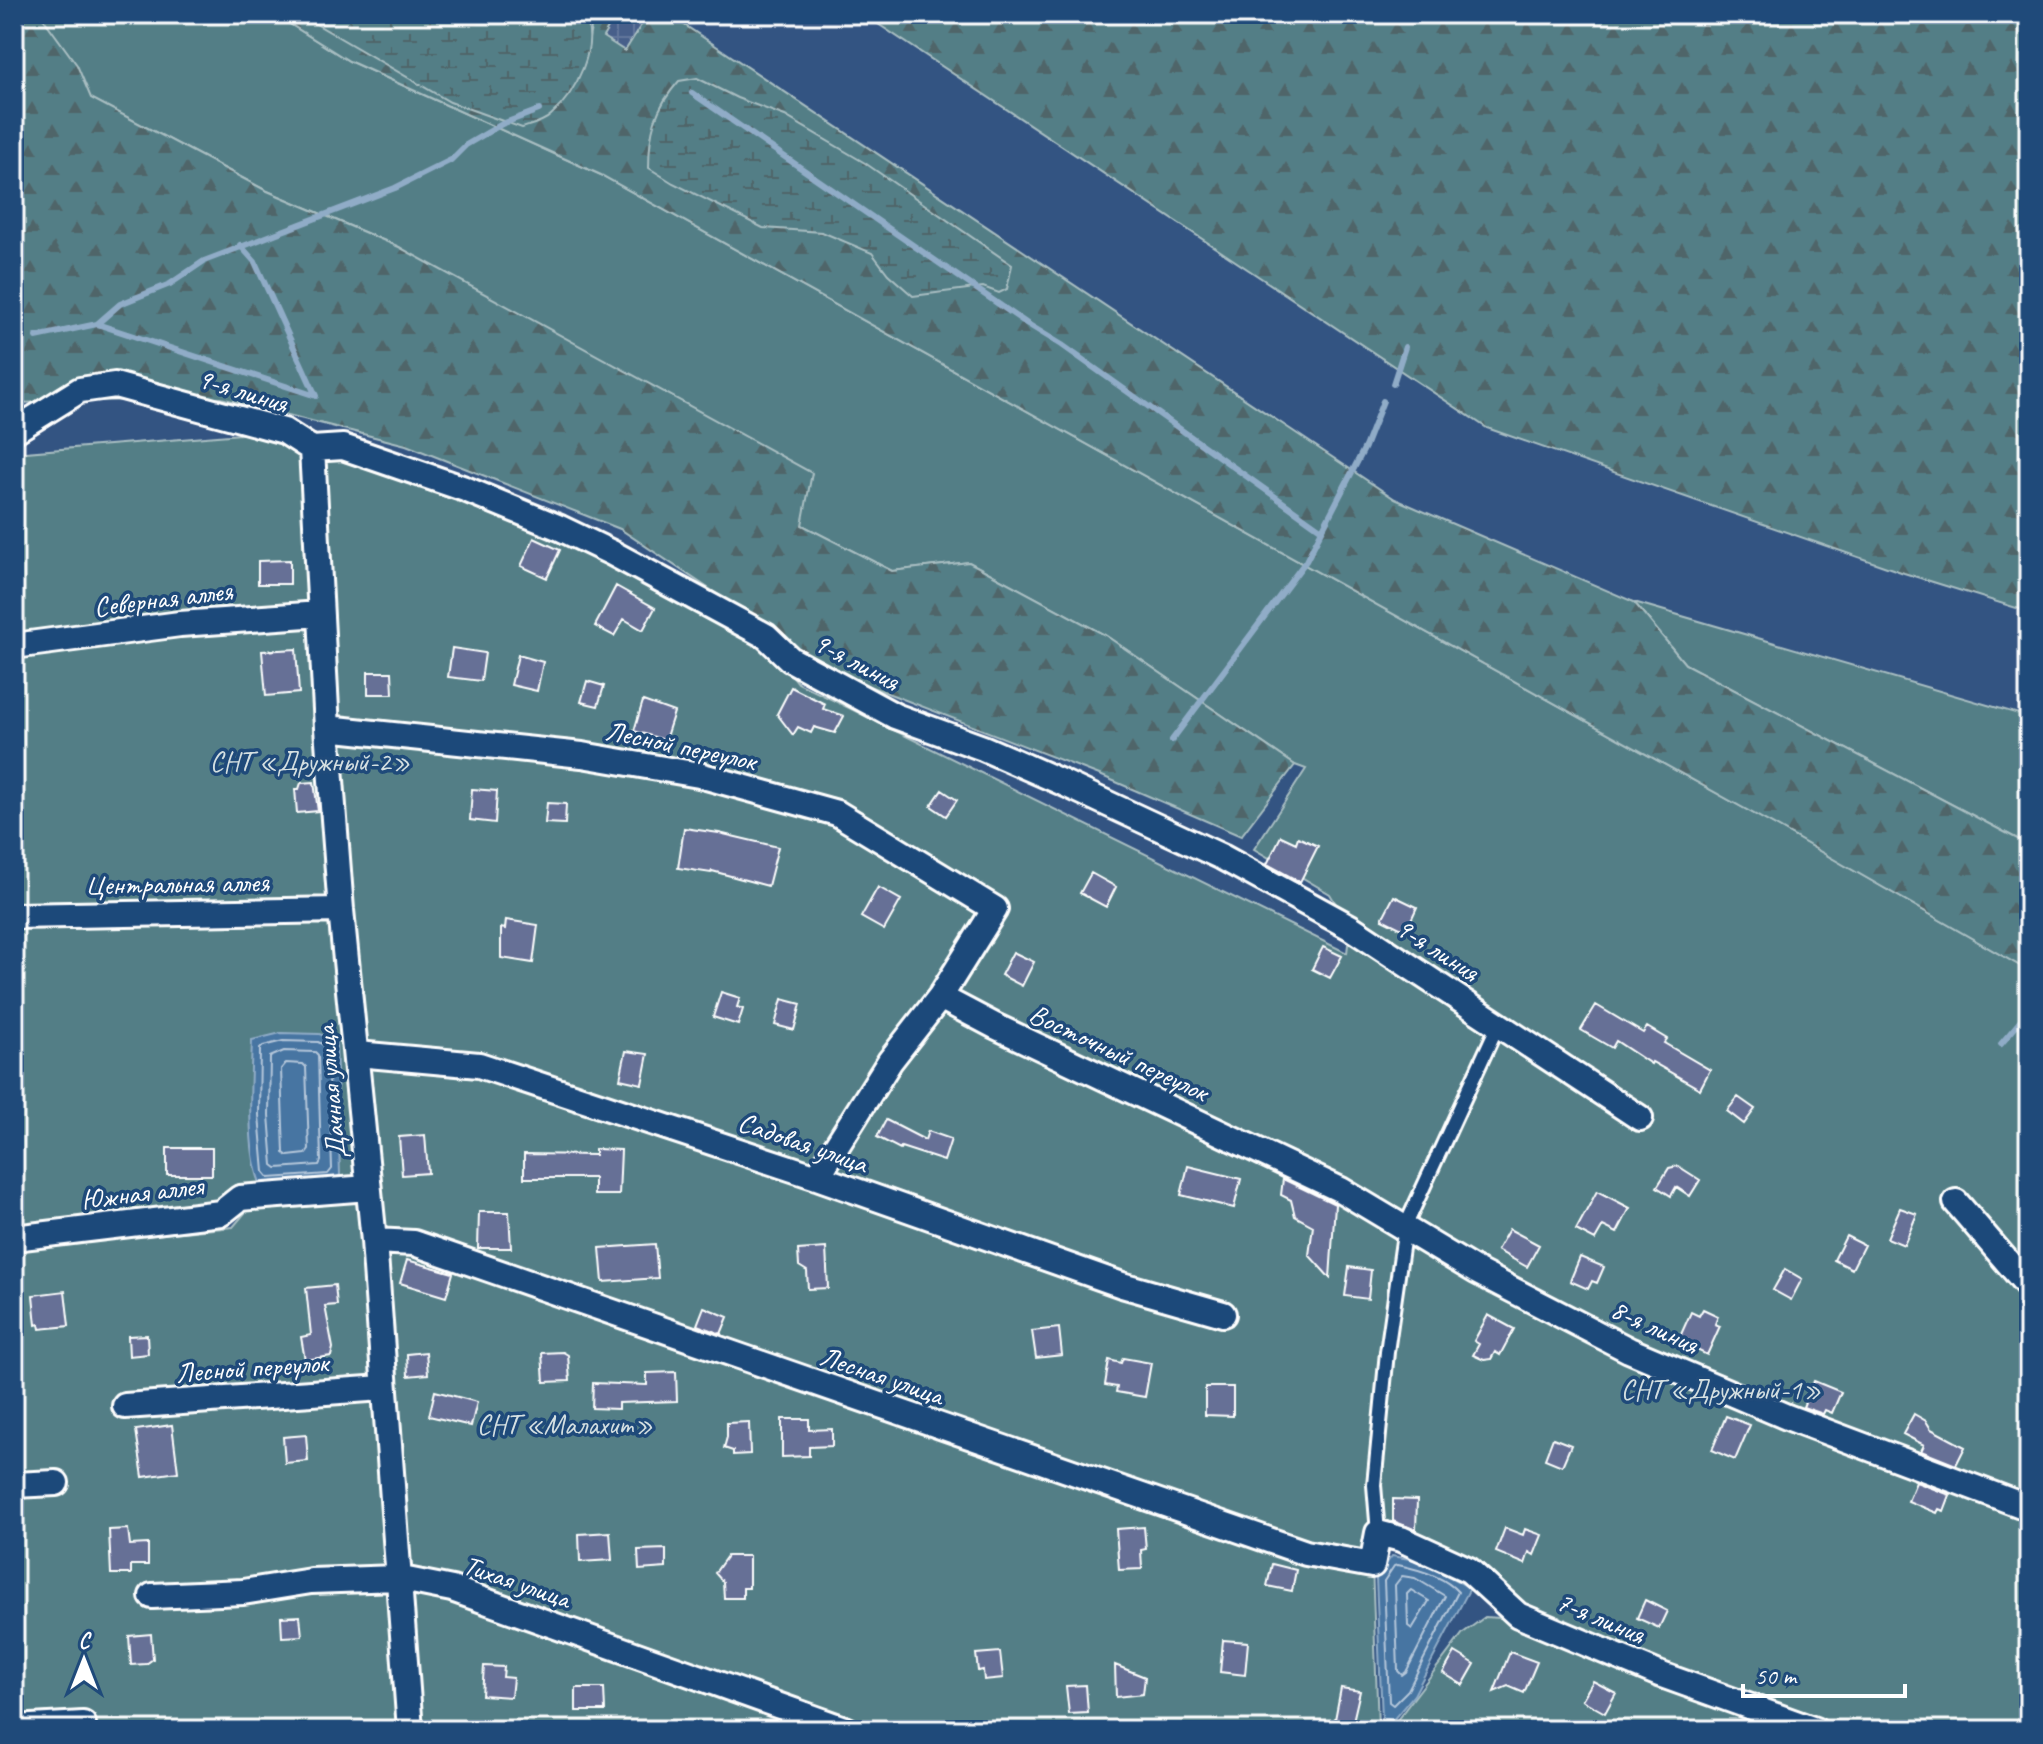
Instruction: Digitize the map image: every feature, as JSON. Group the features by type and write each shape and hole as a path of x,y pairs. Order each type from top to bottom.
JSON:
{"street":[{"name":"9-я линия","path":"14,431 80,390 115,385 284,431 312,449 343,447 465,489 599,547 766,636 790,659 895,716 1009,759 1235,864 1350,927 1640,1118"},
{"name":"Дачная улица","path":"312,449 327,728 341,910 374,1241 410,1730"},
{"name":"Северная аллея","path":"14,646 180,624 320,614"},
{"name":"Лесной переулок","path":"327,728 582,755 699,775 837,813 995,909 940,997"},
{"name":"Центральная аллея","path":"14,916 341,910"},
{"name":"Восточный переулок","path":"940,997 1274,1159"},
{"path":"817,1177 890,1061 940,997"},
{"name":"Садовая улица","path":"357,1054 479,1065 817,1177 1122,1285 1223,1314"},
{"name":"8-я линия","path":"1274,1159 1341,1190 1476,1271 1629,1350 1784,1416 2029,1508"},
{"name":"Южная аллея","path":"14,1238 221,1213 240,1198 368,1188"},
{"path":"1956,1202 2029,1287"},
{"name":"Лесная улица","path":"374,1241 414,1243 1306,1553 1372,1565 1378,1533"},
{"name":"Лесной переулок","path":"125,1406 383,1388"},
{"path":"14,1485 56,1483"},
{"name":"7-я линия","path":"1378,1533 1401,1539 1469,1570 1518,1615 1659,1674 1815,1730"},
{"name":"Тихая улица","path":"152,1596 243,1592 311,1581 397,1578 452,1589 847,1730"},
{"path":"14,1728 83,1724"}],"lane":[{"path":"1378,1533 1374,1485 1387,1352 1405,1227 1498,1025"}],"shaded area":[{"path":"616,14 641,14 646,17 626,51 602,37"}],"green space":[{"path":"14,14 40,14 77,65 91,98 265,190 399,247 812,473 802,525 892,571 969,562 1105,635 1295,765 1241,836 1102,776 833,672 620,529 406,445 221,398 14,403"},
{"path":"39,14 274,14 349,61 601,175 1774,825 2029,971 2029,1730 14,1730 14,453 253,433 344,459 517,520 762,637 798,683 1347,953 1350,927 1330,894 1254,849 1306,769 1295,765 1105,635 969,562 892,571 802,525 399,247 265,190 90,98","holes":["368,1188 250,1207 233,1227 93,1241 73,1231","1378,1533 1469,1570 1517,1619 1485,1617 1463,1633 1391,1728 1378,1727 1372,1565"]},
{"path":"274,14 299,14 360,48 584,64 591,28 584,14 616,14 603,37 625,51 646,17 641,14 668,14 1395,499 1634,602 1685,664 2029,845 2029,971 1774,825 601,175 349,61"},
{"path":"299,14 584,14 589,40 577,82 560,106 548,117 522,128 450,102"},
{"path":"863,14 2029,14 2029,612 1904,573 1487,428"},
{"path":"697,78 737,98 785,116 865,163 1012,265 1007,289 999,293 983,287 913,296 888,274 872,253 822,232 763,228 649,168 652,131 664,101 679,81"},
{"path":"1634,602 2029,717 2029,845 1685,664"}],"water":[{"path":"281,1033 319,1034 336,1039 340,1175 331,1182 262,1187 257,1173 250,1115 252,1040"},
{"path":"1392,1556 1421,1561 1470,1588 1414,1695 1393,1720 1382,1718 1376,1578"}],"building":[{"path":"534,538 560,550 547,578 521,566"},
{"path":"290,560 290,584 258,584 258,561"},
{"path":"616,586 655,608 643,630 624,619 614,636 595,626"},
{"path":"452,648 485,653 481,681 448,677"},
{"path":"296,649 299,693 266,696 262,651"},
{"path":"518,655 543,662 537,691 511,685"},
{"path":"368,672 392,672 393,694 368,694"},
{"path":"587,681 604,686 598,706 581,702"},
{"path":"791,687 825,704 823,709 844,716 835,733 814,727 811,733 798,727 793,735 777,714"},
{"path":"643,701 674,712 665,740 634,731"},
{"path":"314,782 318,811 297,813 295,789 299,789 301,783"},
{"path":"472,789 497,791 495,823 470,820"},
{"path":"942,790 957,800 946,816 931,806"},
{"path":"547,803 566,804 565,824 545,823"},
{"path":"684,828 778,847 768,886 712,871 678,868"},
{"path":"1281,836 1296,843 1298,837 1318,846 1300,882 1267,864"},
{"path":"1091,873 1116,887 1106,907 1080,893"},
{"path":"878,887 901,900 884,930 861,917"},
{"path":"1394,896 1417,907 1406,931 1382,919"},
{"path":"506,920 538,925 533,963 501,958 501,928 505,929"},
{"path":"1323,947 1342,956 1330,978 1312,969"},
{"path":"1013,952 1034,962 1022,986 1001,975"},
{"path":"721,992 740,998 737,1007 743,1009 738,1025 713,1017"},
{"path":"782,999 801,1004 794,1030 775,1025"},
{"path":"1596,1005 1643,1033 1647,1027 1667,1039 1664,1043 1710,1070 1700,1089 1651,1064 1616,1041 1612,1048 1581,1030"},
{"path":"626,1051 648,1054 642,1084 620,1079"},
{"path":"1738,1097 1755,1109 1744,1124 1727,1111"},
{"path":"886,1120 925,1140 928,1131 951,1139 944,1161 900,1149 877,1137"},
{"path":"425,1135 428,1173 402,1175 399,1137"},
{"path":"167,1148 212,1148 212,1175 167,1175"},
{"path":"595,1149 621,1150 619,1195 594,1195 594,1178 524,1178 524,1154 595,1155"},
{"path":"1188,1166 1241,1179 1234,1208 1181,1195"},
{"path":"1678,1166 1700,1180 1690,1196 1676,1187 1671,1196 1657,1187 1669,1168"},
{"path":"1283,1179 1335,1204 1330,1278 1309,1255 1313,1226 1295,1216 1291,1200 1281,1195"},
{"path":"1597,1191 1630,1208 1617,1233 1603,1226 1595,1240 1576,1230"},
{"path":"1900,1208 1917,1214 1904,1245 1887,1238"},
{"path":"479,1212 509,1212 511,1248 478,1248"},
{"path":"1509,1229 1539,1245 1527,1267 1497,1250"},
{"path":"1846,1236 1864,1245 1852,1269 1834,1260"},
{"path":"655,1244 658,1278 603,1282 600,1248"},
{"path":"826,1248 828,1288 808,1289 807,1271 799,1266 798,1250"},
{"path":"1580,1257 1604,1267 1597,1283 1592,1281 1588,1289 1570,1281"},
{"path":"407,1260 453,1273 446,1297 400,1283"},
{"path":"1349,1267 1371,1270 1368,1299 1345,1296"},
{"path":"1785,1269 1802,1279 1791,1300 1773,1290"},
{"path":"335,1285 337,1305 325,1306 333,1348 331,1356 305,1360 301,1337 311,1335 306,1288"},
{"path":"65,1291 69,1326 40,1329 39,1324 36,1325 33,1295"},
{"path":"704,1307 728,1317 721,1334 697,1325"},
{"path":"1703,1309 1718,1316 1715,1324 1720,1326 1707,1355 1678,1341 1691,1312 1699,1316"},
{"path":"1488,1315 1514,1329 1500,1355 1495,1352 1491,1359 1484,1360 1473,1355 1479,1344 1474,1341"},
{"path":"1059,1328 1062,1355 1036,1358 1032,1331"},
{"path":"147,1335 148,1354 129,1356 128,1336"},
{"path":"426,1352 428,1374 408,1376 407,1354"},
{"path":"563,1352 568,1355 570,1381 544,1382 542,1353"},
{"path":"1123,1358 1151,1363 1145,1397 1116,1392 1117,1387 1105,1385 1109,1360 1121,1363"},
{"path":"676,1372 677,1401 618,1403 618,1409 592,1408 593,1383 647,1385 647,1373"},
{"path":"1814,1381 1841,1392 1832,1413 1825,1410 1823,1414 1803,1407"},
{"path":"1205,1387 1233,1387 1233,1416 1205,1415"},
{"path":"435,1391 477,1402 471,1426 429,1416"},
{"path":"1914,1414 1926,1421 1931,1429 1965,1447 1956,1465 1921,1451 1924,1445 1903,1434"},
{"path":"1726,1416 1750,1425 1735,1460 1712,1450"},
{"path":"782,1419 809,1419 809,1430 832,1429 832,1446 809,1447 809,1456 782,1457"},
{"path":"749,1422 750,1454 733,1455 733,1451 724,1448 727,1423"},
{"path":"172,1425 178,1472 143,1477 136,1430"},
{"path":"306,1435 308,1461 285,1463 283,1437"},
{"path":"1553,1438 1571,1445 1562,1466 1545,1459"},
{"path":"1916,1482 1950,1495 1944,1511 1939,1509 1937,1513 1908,1501"},
{"path":"1393,1499 1417,1500 1416,1530 1393,1521"},
{"path":"1144,1527 1146,1549 1141,1550 1142,1569 1119,1570 1116,1529"},
{"path":"1505,1528 1523,1535 1525,1529 1542,1535 1534,1555 1529,1552 1525,1564 1496,1552"},
{"path":"128,1529 130,1545 148,1544 148,1565 131,1565 131,1574 111,1574 109,1530"},
{"path":"610,1532 612,1560 580,1562 579,1534"},
{"path":"666,1549 666,1568 639,1570 638,1550"},
{"path":"727,1556 749,1556 749,1588 743,1588 743,1598 724,1598 723,1582 715,1573"},
{"path":"1272,1564 1296,1570 1292,1591 1267,1586"},
{"path":"1645,1600 1667,1611 1659,1628 1637,1618"},
{"path":"300,1616 302,1636 282,1637 281,1617"},
{"path":"151,1634 153,1659 146,1664 131,1665 129,1636"},
{"path":"1223,1640 1248,1642 1245,1675 1220,1672"},
{"path":"1000,1652 1003,1678 984,1680 983,1670 978,1671 976,1654"},
{"path":"1455,1652 1475,1664 1463,1685 1443,1673"},
{"path":"1510,1652 1537,1662 1524,1693 1508,1686 1494,1692"},
{"path":"1115,1665 1145,1677 1143,1694 1116,1697"},
{"path":"484,1666 504,1667 503,1677 513,1678 511,1697 482,1695"},
{"path":"1593,1681 1616,1693 1605,1713 1582,1700"},
{"path":"1086,1685 1088,1713 1069,1714 1066,1686"},
{"path":"576,1688 604,1688 605,1711 576,1711"},
{"path":"1341,1688 1360,1691 1351,1730 1333,1730"}],"waterway":[{"path":"692,93 1062,345 1322,530"},
{"path":"36,337 97,324 120,304 170,284 204,261 395,188 451,160 466,145 502,124 539,110"},
{"path":"97,324 316,396 255,262 240,245"},
{"path":"1393,384 1405,347"},
{"path":"1172,740 1306,561 1365,447 1383,401"},
{"path":"2001,1044 2029,1011"}],"park label":[{"name":"СНТ «Дружный-2»","path":"310,761"},
{"name":"СНТ «Дружный-1»","path":"1721,1389"},
{"name":"СНТ «Малахит»","path":"565,1424"}]}
